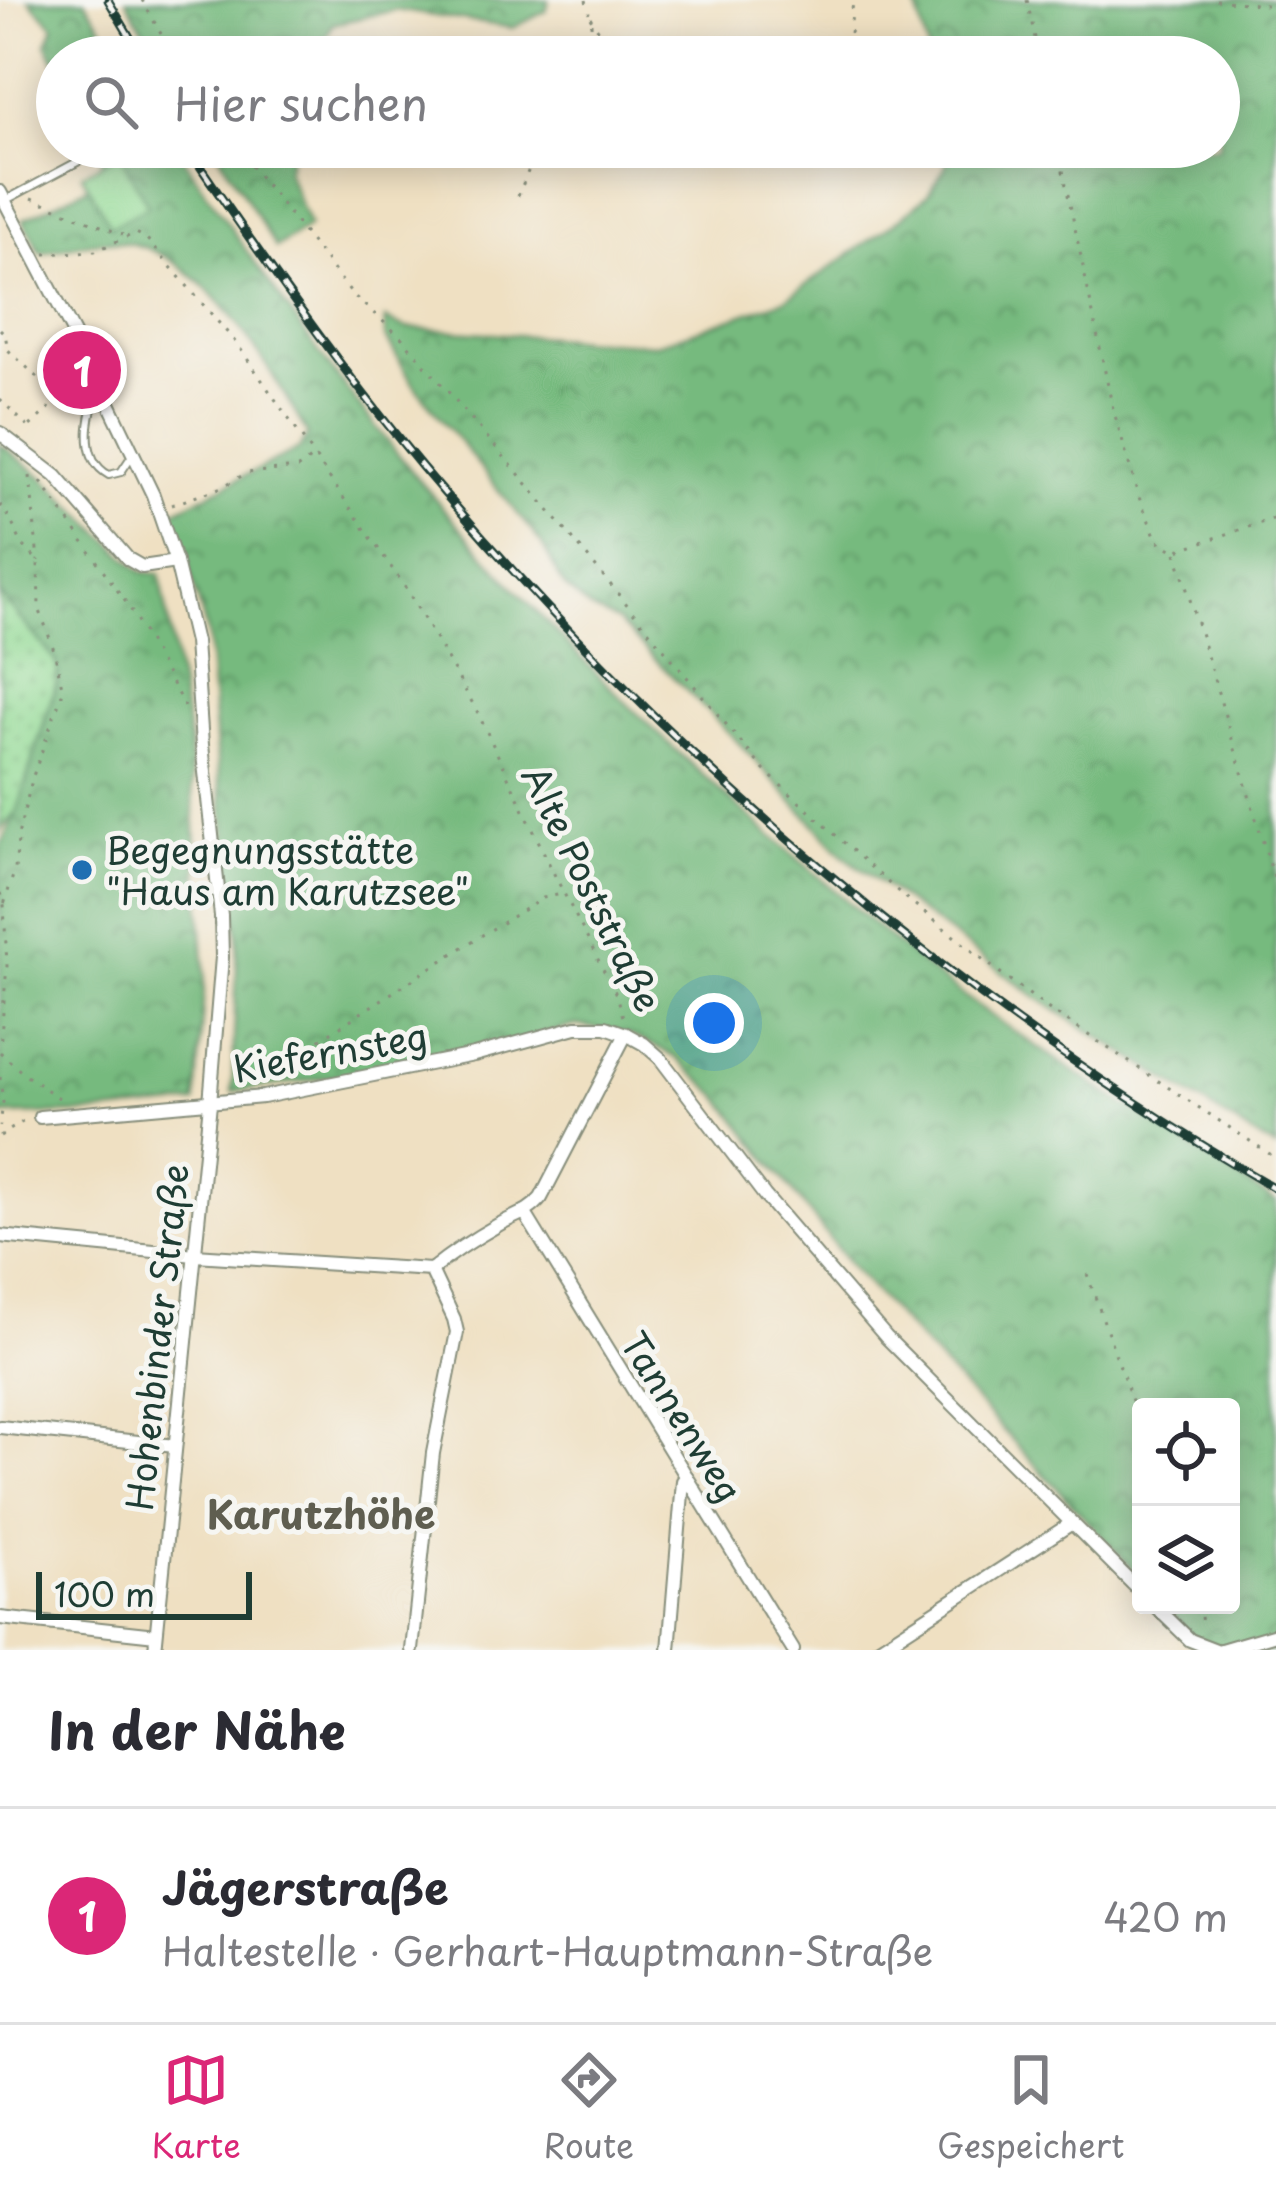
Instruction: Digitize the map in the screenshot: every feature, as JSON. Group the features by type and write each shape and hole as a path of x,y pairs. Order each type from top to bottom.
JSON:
{"street":[{"name":"Hohenbinder Straße","path":"2,196 100,384 158,509 195,642 222,937 220,998 155,1643"},
{"path":"0,433 56,476 128,559 142,567 176,562"},
{"name":"Kiefernsteg","path":"40,1117 282,1093 474,1055 576,1027 606,1027 626,1034"},
{"path":"0,1236 195,1255 431,1270 456,1249 533,1209 626,1034"},
{"name":"Alte Poststraße","path":"626,1034 660,1058 765,1196 886,1337 1132,1583"},
{"name":"Tannenweg","path":"524,1212 794,1650"},
{"path":"412,1650 433,1453 457,1332 431,1270"},
{"path":"0,1427 175,1446"},
{"path":"669,1650 687,1477"},
{"path":"876,1650 1072,1523"},
{"path":"1163,1614 1190,1640 1213,1649 1276,1634"},
{"path":"0,1618 155,1643"}],"lane":[{"path":"2,196 20,193 66,168"},
{"path":"100,384 90,423 92,458 109,475 121,472 133,454"}],"path":[{"path":"142,0 162,36"},
{"path":"586,0 591,36"},
{"path":"850,36 853,0"},
{"path":"1027,0 1035,36"},
{"path":"1216,0 1276,6"},
{"path":"590,16 602,36"},
{"path":"253,168 354,296 402,338 764,770 894,887 995,969 1276,1158"},
{"path":"518,196 529,168"},
{"path":"1062,168 1112,405 1138,495 1157,539 1175,551 1276,886"},
{"name":"Alte Poststraße","path":"20,193 125,236 136,233 146,238 220,322 407,590 476,709 618,998 626,1034"},
{"path":"34,256 95,250 125,236"},
{"path":"0,329 9,353 60,398 28,427 18,446"},
{"path":"0,398 28,427"},
{"path":"158,509 222,487 247,473 298,468 314,456"},
{"path":"4,905 33,776 63,692 39,608 28,462 130,608 187,711 201,724"},
{"path":"0,506 38,561"},
{"path":"1175,551 1276,518"},
{"path":"0,893 7,966 0,1049 49,1093 84,1113"},
{"path":"228,1100 474,940 543,898 564,894"},
{"path":"0,1077 0,1126"},
{"path":"0,1136 26,1118 40,1117"},
{"path":"1087,1274 1132,1401"},
{"path":"1203,1614 1213,1649"}],"green space":[{"path":"29,0 85,0 108,36 50,36 54,26"},
{"path":"126,0 549,0 546,11 513,28 396,10 333,24 326,36 147,36"},
{"path":"915,0 1276,0 1276,1149 1039,999 844,856 618,622 589,608 564,586 542,544 414,385 385,336 385,319 406,328 656,344 785,300 900,219 927,196 945,168 1240,168 1240,36 924,36"},
{"path":"93,168 128,168 148,206 111,227 82,174"},
{"path":"106,168 190,168 320,354 422,484 643,719 763,829 942,980 1276,1202 1276,1650 1204,1650 1174,1614 1240,1614 1240,1398 1132,1398 1132,1568 853,1269 719,1096 661,1049 628,1034 576,1025 478,1054 232,1092 238,935 208,636 170,513 299,449 308,435 227,311 172,260 140,246 106,241 41,253 23,220 110,176"},
{"path":"228,168 288,168 309,226 276,248"},
{"path":"0,444 44,478 142,572 160,574 189,740 205,975 196,1103 98,1113 0,1115 0,845 17,811 58,679 57,662 0,594"},
{"path":"0,594 58,663 58,679 17,811 0,831"}],"railway":[{"path":"108,0 129,36"},
{"path":"201,168 301,310 423,468 612,675 713,772 927,954 1156,1116 1276,1189"}],"place":[{"name":"Jägerstraße","path":"82,370"},
{"name":"Begegnungsstätte \"Haus am Karutzsee\"","path":"82,870"}],"district":[{"name":"Karutzhöhe","path":"321,1512"}]}
